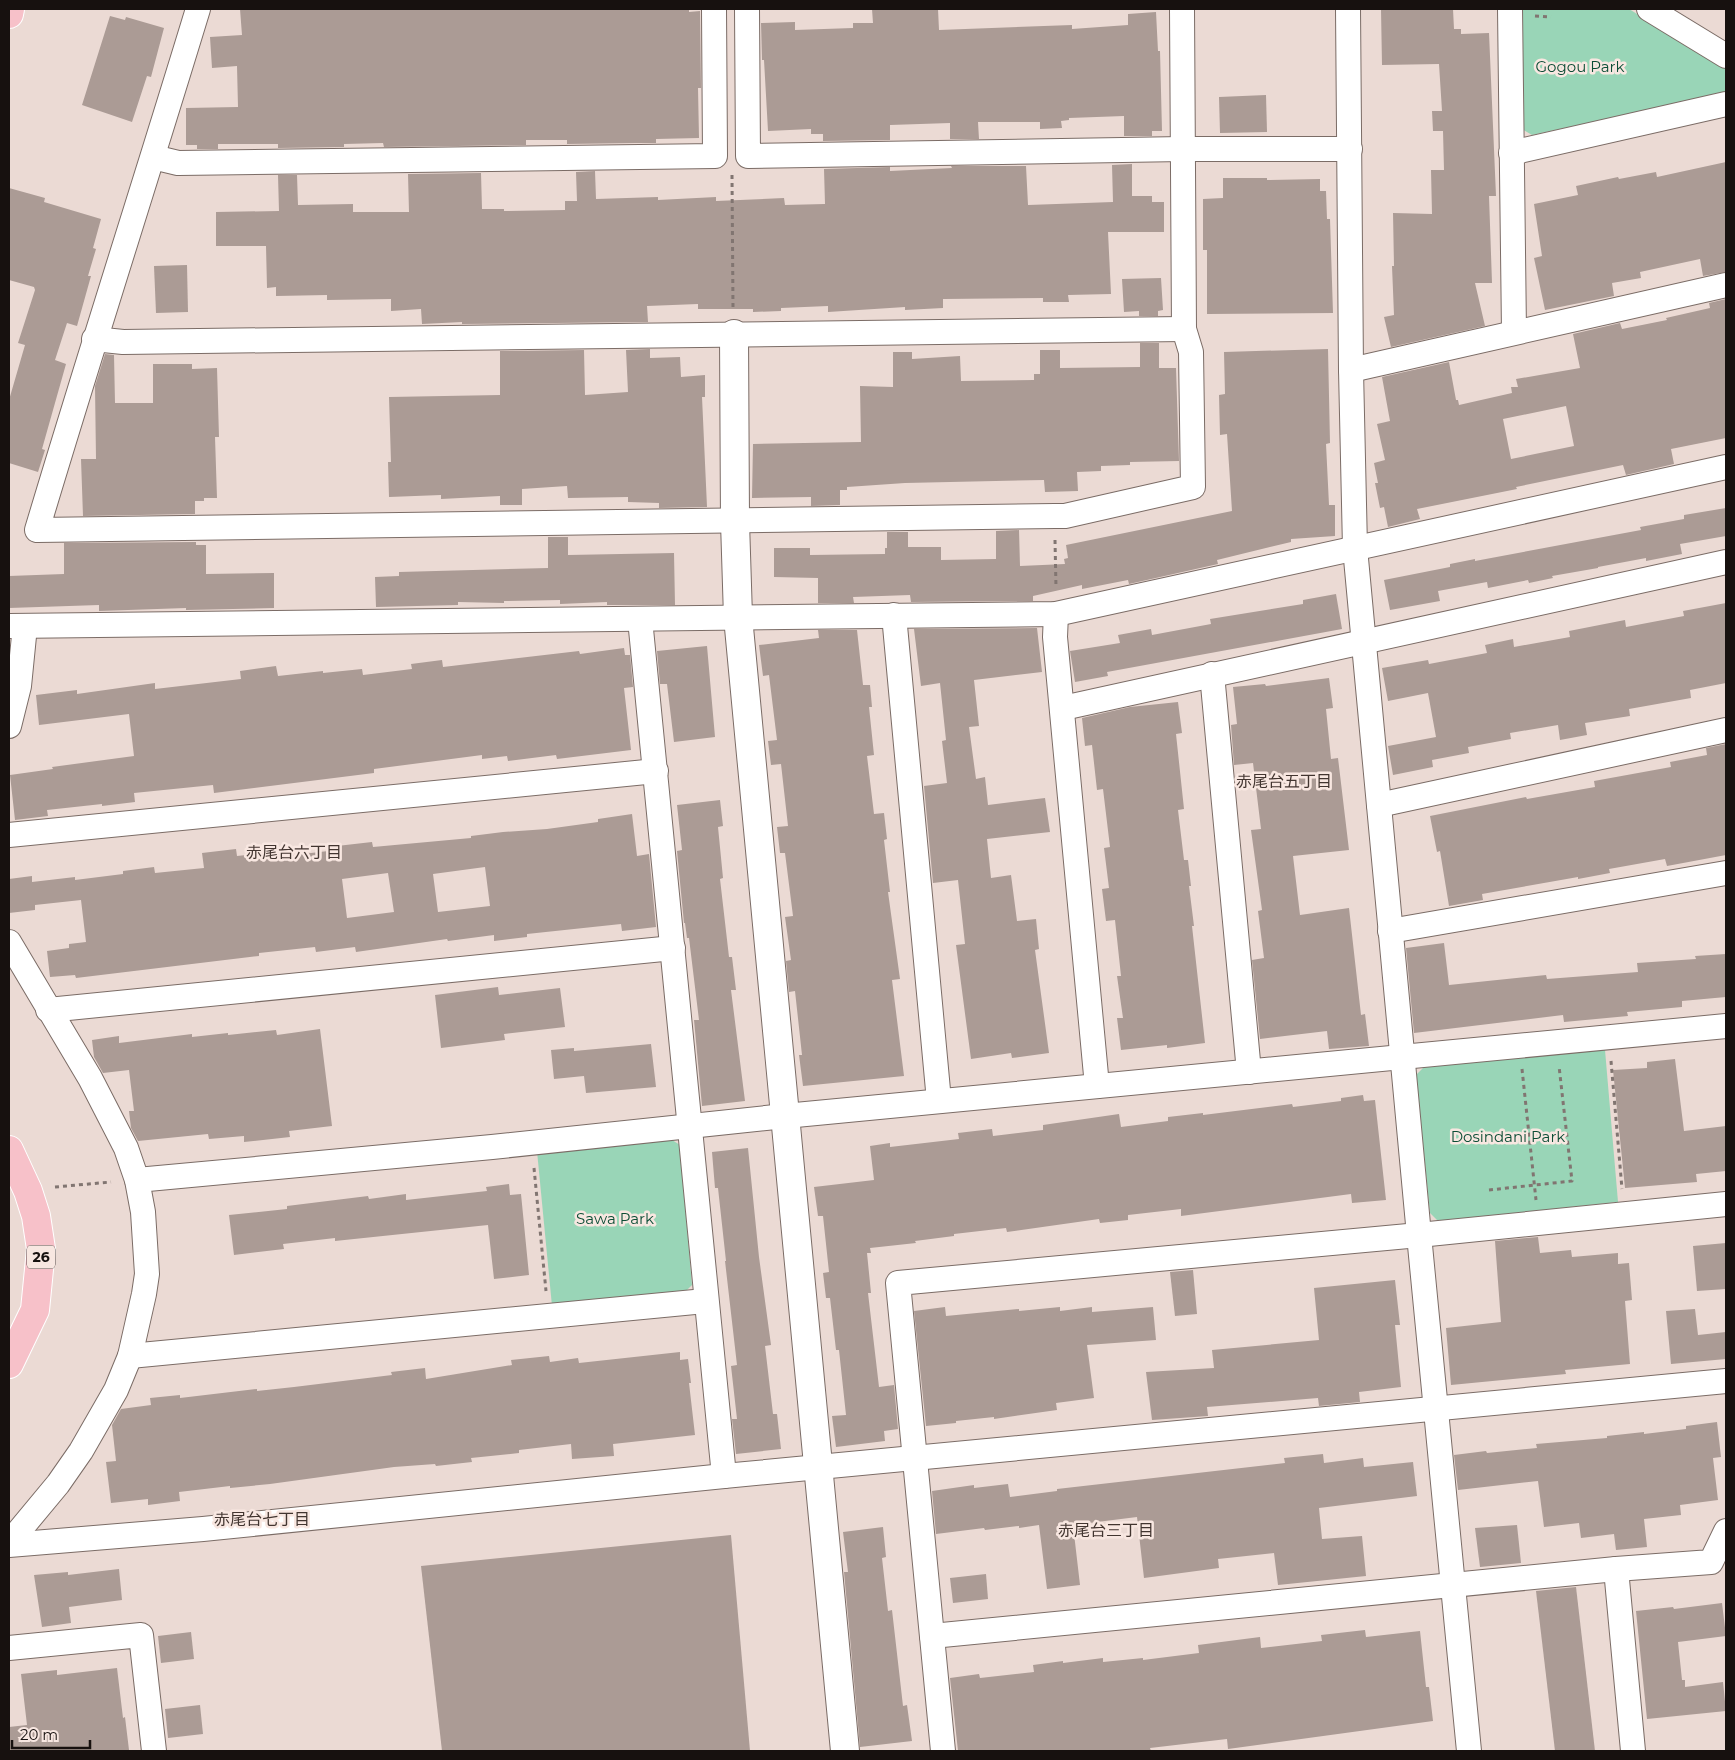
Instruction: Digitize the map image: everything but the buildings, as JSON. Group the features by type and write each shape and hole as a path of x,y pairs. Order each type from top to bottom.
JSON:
{"main road":[{"path":"9,14 10,9"},
{"name":"26","path":"9,1150 28,1191 36,1216 41,1249 35,1310 9,1364"}],"street":[{"path":"198,9 36,530 735,522 1065,516 1194,487 1191,352 1184,329 1182,9"},
{"path":"153,157 178,163 715,156 714,9"},
{"path":"747,9 748,156 1183,149 1350,149"},
{"path":"1348,9 1351,370 1355,548 1469,1751"},
{"path":"1510,9 1514,332"},
{"path":"1649,9 1726,56"},
{"path":"1511,153 1726,104"},
{"path":"1351,370 1726,285"},
{"path":"94,339 123,342 1184,329"},
{"path":"734,334 735,522 738,616 845,1751"},
{"path":"9,726 19,686 17,626 640,619 738,616 1056,614 1726,466"},
{"path":"1063,708 1726,562"},
{"path":"1056,614 1055,636 1097,1086"},
{"path":"894,615 939,1101"},
{"path":"640,619 724,1476"},
{"path":"1212,674 1249,1072"},
{"path":"1379,805 1726,730"},
{"path":"9,835 656,772"},
{"path":"1390,931 1726,872"},
{"path":"9,942 90,1078 126,1148 137,1180 143,1212 147,1274 130,1356 116,1390 81,1451 58,1484 9,1544"},
{"path":"48,1010 673,948"},
{"path":"137,1180 649,1132 786,1116 1403,1056 1521,1058 1609,1037 1726,1026"},
{"path":"943,1751 898,1283 1419,1235 1726,1204"},
{"path":"130,1356 706,1301"},
{"path":"9,1544 203,1529 724,1476 1726,1381"},
{"path":"932,1636 1616,1569 1711,1562 1726,1531"},
{"path":"1616,1569 1633,1751"},
{"path":"9,1648 141,1635 154,1751"}],"path":[{"path":"732,174 734,334"},
{"path":"1055,516 1056,614"},
{"path":"1609,1037 1624,1214"},
{"path":"1521,1058 1531,1068"},
{"path":"1521,1058 1539,1223"},
{"path":"1489,1190 1572,1181 1559,1066 1550,1066"},
{"path":"532,1143 548,1317"},
{"path":"47,1188 137,1180"}],"green space":[{"name":"Gogou Park","path":"1521,9 1629,9 1726,69 1726,93 1532,135 1522,129"},
{"name":"Dosindani Park","path":"1605,1050 1618,1202 1438,1221 1430,1213 1416,1075 1425,1066"},
{"name":"Sawa Park","path":"672,1140 680,1145 692,1285 685,1292 552,1306 537,1151"}],"district":[{"name":"赤尾台五丁目","path":"1284,781"},
{"name":"赤尾台六丁目","path":"294,852"},
{"name":"赤尾台七丁目","path":"262,1519"},
{"name":"赤尾台三丁目","path":"1106,1530"}]}
